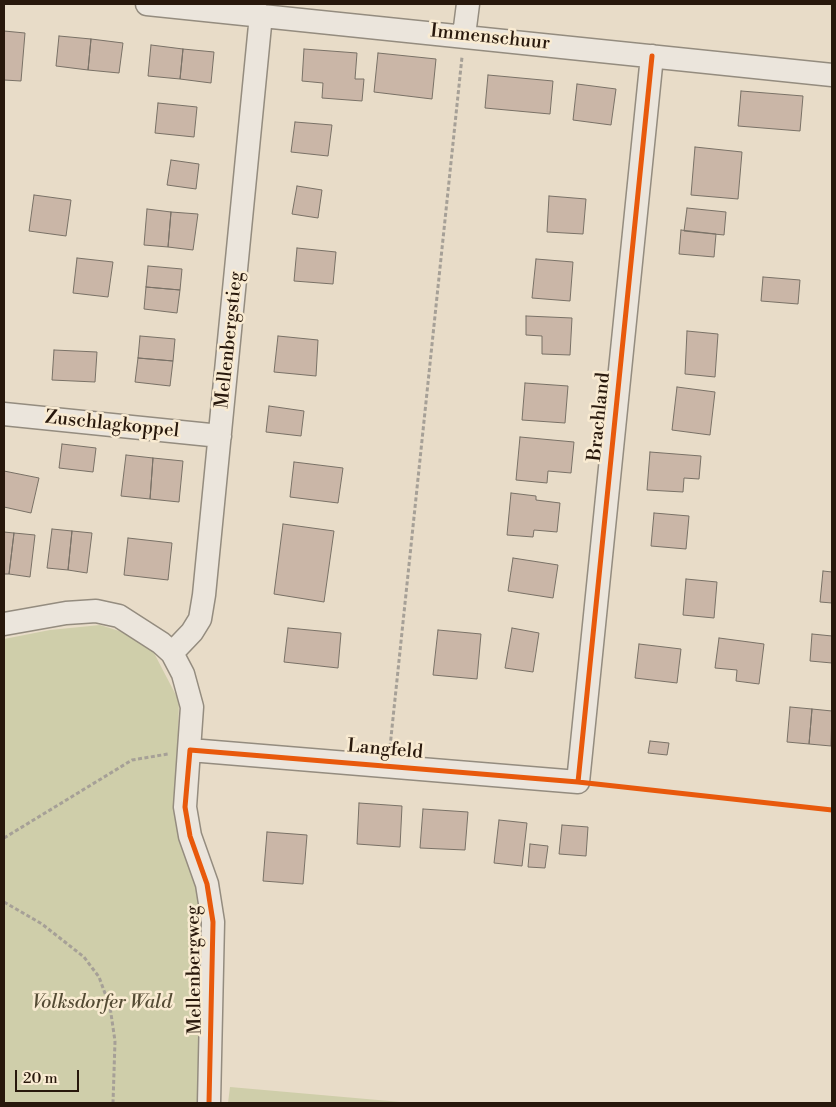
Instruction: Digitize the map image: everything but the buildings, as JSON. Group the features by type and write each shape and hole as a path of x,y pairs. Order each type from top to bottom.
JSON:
{"street":[{"name":"Immenschuur","path":"147,4 464,35 832,75"},
{"path":"464,35 468,4"},
{"name":"Mellenbergstieg","path":"172,653 192,632 200,618 220,436 261,15"},
{"name":"Brachland","path":"578,782 652,56"},
{"name":"Zuschlagkoppel","path":"4,414 220,436"},
{"name":"Mellenbergweg","path":"4,624 66,613 96,611 118,616 161,642 172,653 188,688 192,707 185,807 190,836 207,884 212,922 209,1103"},
{"name":"Langfeld","path":"190,750 578,782"}],"path":[{"path":"388,765 464,35"},
{"path":"4,838 132,760 190,750"},
{"path":"4,902 42,924 84,957 99,977 110,1007 115,1041 113,1103"}],"green space":[{"name":"Volksdorfer Wald","path":"100,625 129,634 154,653 179,701 176,802 198,885 202,1103 4,1103 4,639 50,630"},
{"path":"230,1087 412,1103 228,1103"}],"cycle path":[{"path":"578,782 652,56"},
{"path":"209,1103 213,922 207,884 190,836 185,807 190,750 578,782 832,810"}]}
